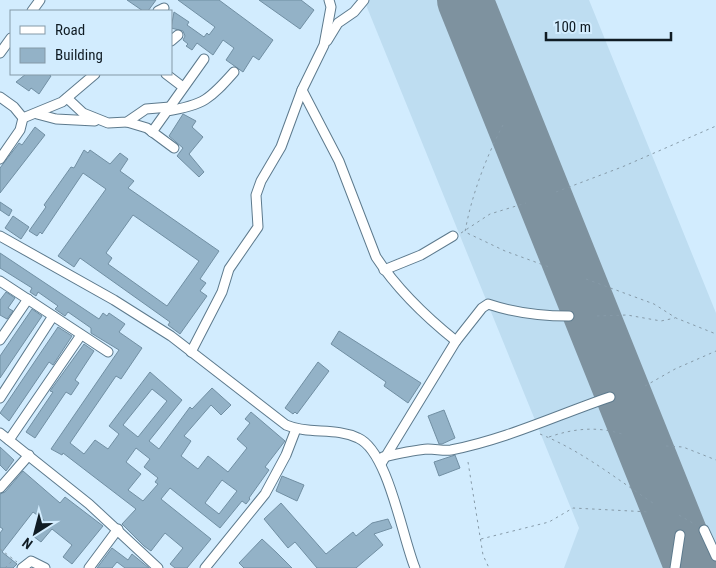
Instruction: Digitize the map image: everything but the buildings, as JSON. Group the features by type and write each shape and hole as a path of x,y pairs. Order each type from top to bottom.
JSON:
{"street":[{"path":"324,45 331,8 329,0"},
{"path":"192,352 222,292 229,269 258,227 256,195 261,181 282,147 302,90 324,45 338,22 354,12 364,0"},
{"path":"0,52 10,39"},
{"path":"152,132 204,59"},
{"path":"127,122 146,109 193,107 210,98 234,72"},
{"path":"23,118 37,114 67,98 94,75"},
{"path":"167,75 183,87"},
{"path":"302,90 338,161 376,257 384,270 418,307 456,340"},
{"path":"0,97 14,107 23,118"},
{"path":"67,98 83,113 100,122"},
{"path":"37,114 56,119 127,122 152,132 174,148"},
{"path":"0,159 20,130 23,118"},
{"path":"0,236 114,300 171,336 286,425 296,429 324,431 357,437 366,442 382,460 415,568"},
{"path":"384,270 421,255 454,236"},
{"path":"1,282 108,352"},
{"path":"0,340 28,299"},
{"path":"382,460 456,340 470,321 488,304 510,311 549,316 569,316"},
{"path":"0,398 53,316"},
{"path":"9,440 81,335"},
{"path":"382,460 427,449 451,450 531,429 548,419 610,398"},
{"path":"205,568 265,494 286,455 296,429"},
{"path":"0,433 118,529 158,568"},
{"path":"2,482 29,456"},
{"path":"89,568 118,529"},
{"path":"704,530 716,556"},
{"path":"675,568 680,535"},
{"path":"23,568 31,561 45,568"}],"path":[{"path":"465,232 488,152 503,126"},
{"path":"556,192 622,167 716,126"},
{"path":"454,236 465,232 490,214 526,203"},
{"path":"465,232 505,251 549,267"},
{"path":"586,279 654,304 676,318 716,334"},
{"path":"597,316 627,315 660,321 676,318"},
{"path":"644,386 675,369 716,351"},
{"path":"548,437 580,429 603,428 625,434"},
{"path":"531,429 598,463 605,472 654,503"},
{"path":"666,446 689,449 716,460"},
{"path":"468,462 483,555 489,568"},
{"path":"480,539 549,522 573,508 650,512"},
{"path":"0,549 23,568"},
{"path":"5,568 13,559"}],"shaded area":[{"path":"364,0 589,0 716,313 716,568 564,568 579,528"}],"runway":[{"path":"465,0 693,568"}]}
